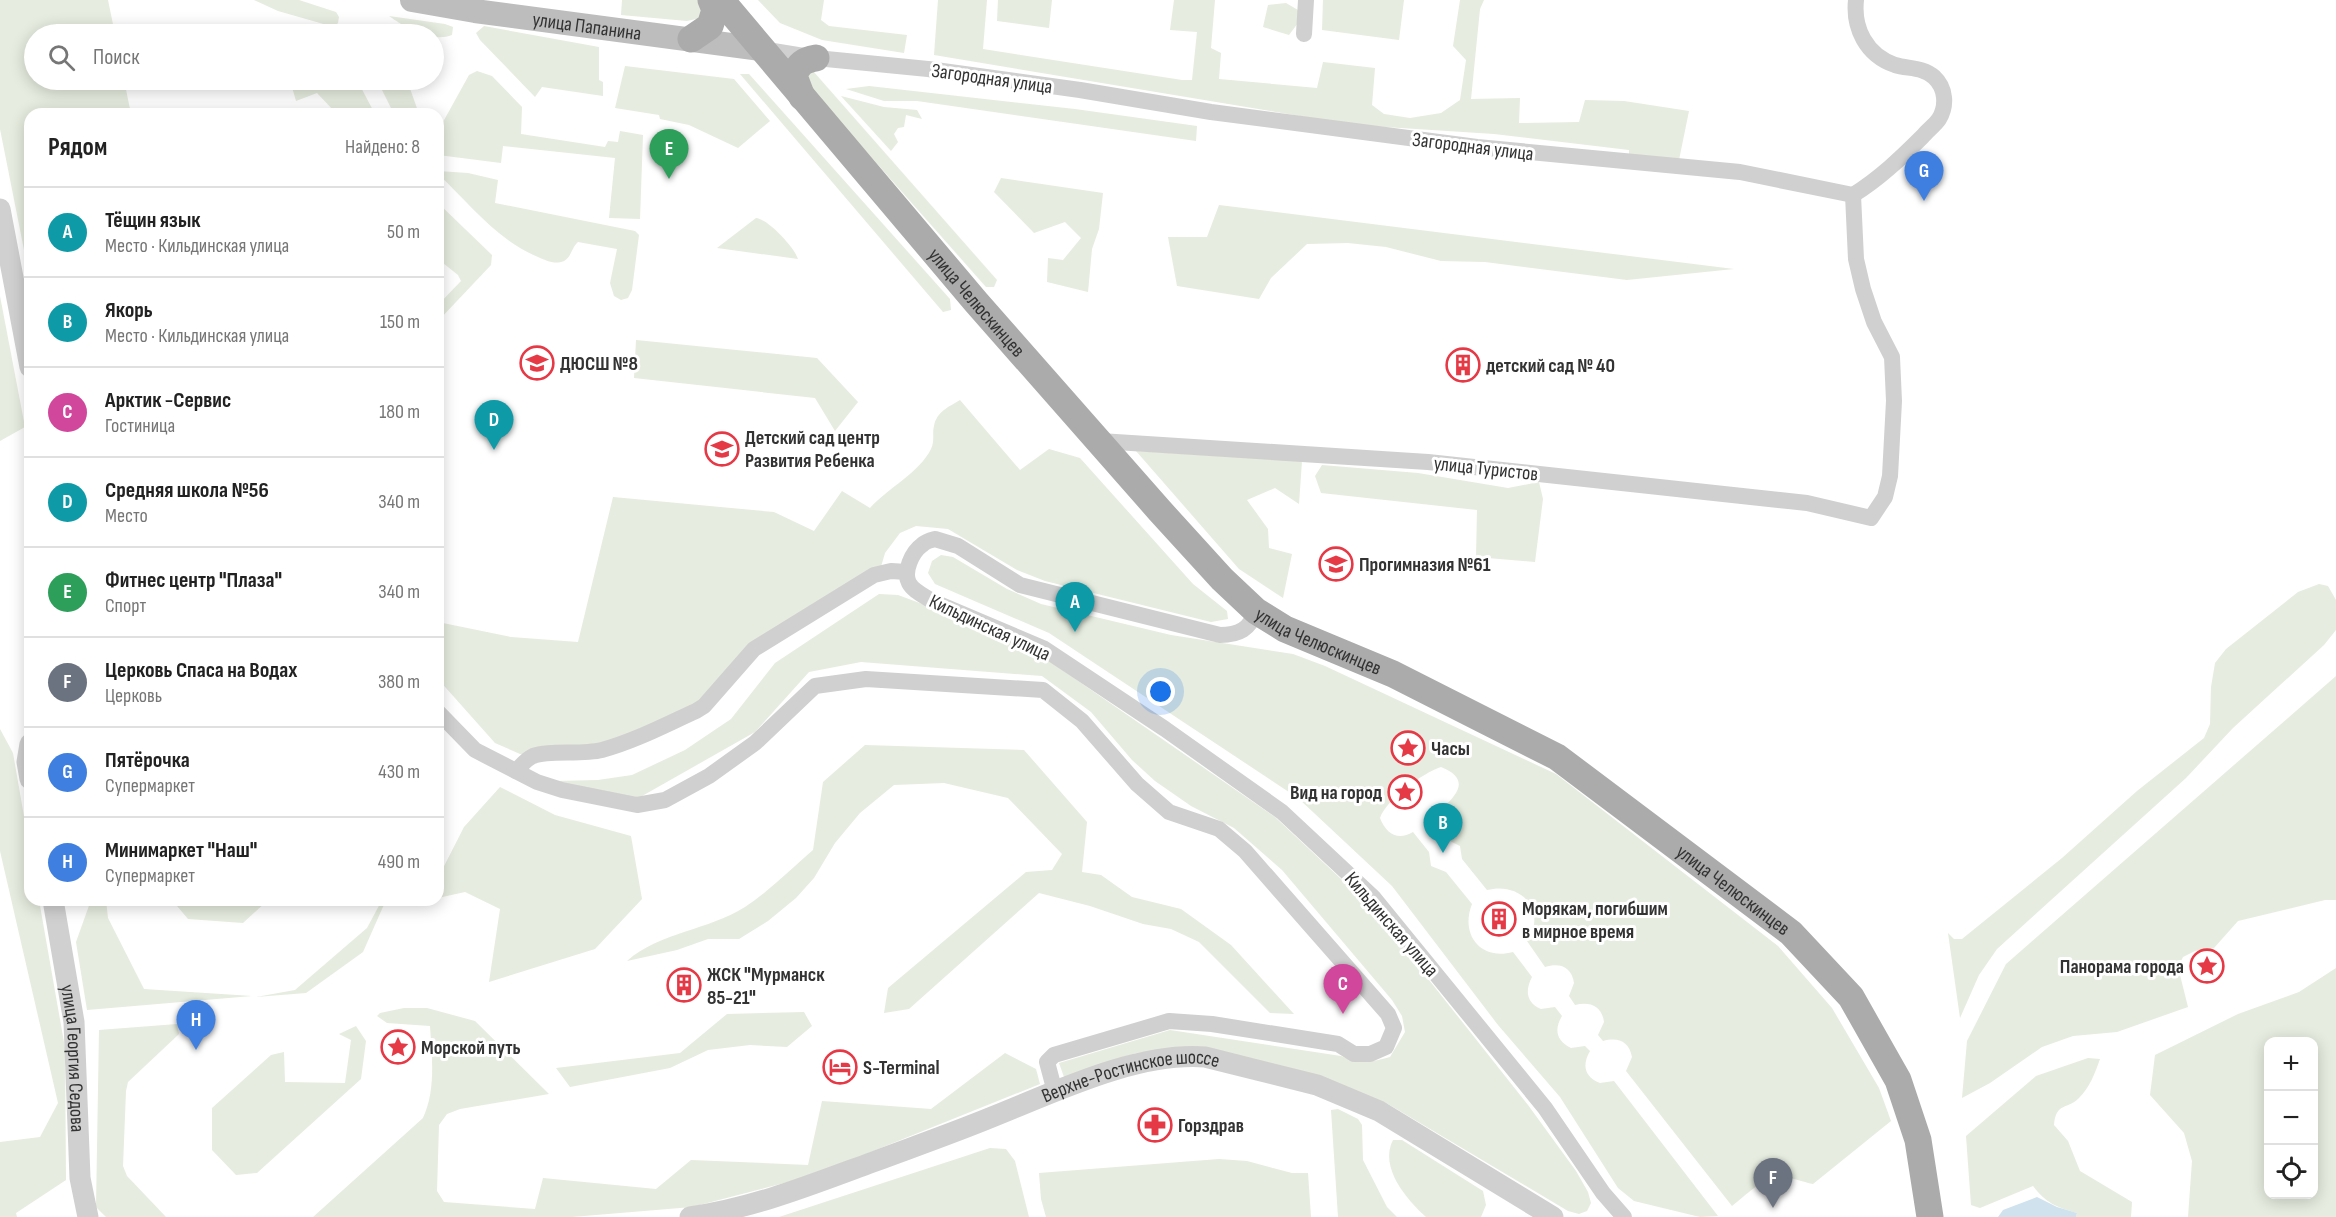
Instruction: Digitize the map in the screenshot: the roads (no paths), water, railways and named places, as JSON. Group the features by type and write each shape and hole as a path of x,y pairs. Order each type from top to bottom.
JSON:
{"main road":[{"name":"улица Папанина","path":"412,0 475,11 761,49"},
{"path":"691,39 710,26 715,10 711,0"},
{"name":"улица Челюскинцев","path":"721,0 976,302 1222,579 1256,611 1286,629 1393,674 1557,757 1791,933 1851,997 1898,1080 1918,1140 1930,1217"},
{"path":"802,96 794,76 798,67 806,60 816,58"}],"street":[{"path":"1304,33 1306,0"},
{"path":"1853,195 1872,183 1908,150 1939,119 1945,103 1943,92 1934,77 1913,66 1895,65 1876,55 1864,41 1856,26 1856,0"},
{"name":"Загородная улица","path":"761,49 816,58 939,70 1211,112 1477,147 1740,172 1853,195"},
{"name":"улица Туристов","path":"1100,441 1428,462 1808,503 1871,518 1885,496 1890,476 1894,401 1892,357 1874,322 1863,289 1856,259 1853,195"},
{"path":"0,209 24,335"},
{"path":"516,771 531,757 582,754 603,750 634,739 696,711 711,698 754,649 874,576 891,571 907,572 912,556 922,544 935,539 958,546 1020,585 1220,635 1233,634 1245,629 1252,621 1256,611"},
{"name":"Кильдинская улица","path":"907,572 909,584 918,592 1043,648 1165,729 1282,812 1373,897 1545,1108 1603,1193 1624,1217"},
{"path":"444,718 475,750 516,771 562,790 637,805 665,800 709,776 755,743 815,686 866,679 1043,690 1082,721 1137,784 1169,812 1219,829 1245,851 1388,1014 1394,1028 1386,1047 1370,1054 1354,1053 1338,1044 1169,1021 1054,1055 1047,1062 1055,1092"},
{"name":"улица Георгия Седова","path":"54,906 74,1022 80,1178 88,1217"},
{"name":"Верхне-Ростинское шоссе","path":"690,1217 722,1213 804,1188 940,1138 1055,1092 1137,1064 1187,1056 1205,1057 1306,1082 1379,1111 1553,1217"}],"water":[{"path":"2037,1197 2057,1207 2077,1213 2076,1217 1998,1217 2003,1210"}],"place":[{"name":"Фитнес центр \"Плаза\"","path":"669,179"},
{"name":"Пятёрочка","path":"1924,201"},
{"name":"ДЮСШ №8","path":"537,363"},
{"name":"детский сад № 40","path":"1463,365"},
{"name":"Детский сад центр Развития Ребенка","path":"722,449"},
{"name":"Средняя школа №56","path":"494,450"},
{"name":"Прогимназия №61","path":"1336,564"},
{"name":"Тёщин язык","path":"1075,632"},
{"name":"Часы","path":"1408,748"},
{"name":"Вид на город","path":"1405,792"},
{"name":"Якорь","path":"1443,853"},
{"name":"Морякам, погибшим в мирное время","path":"1499,919"},
{"name":"Панорама города","path":"2207,966"},
{"name":"ЖСК \"Мурманск 85-21\"","path":"684,985"},
{"name":"Арктик -Сервис","path":"1343,1014"},
{"name":"Морской путь","path":"398,1047"},
{"name":"Минимаркет \"Наш\"","path":"196,1050"},
{"name":"S-Terminal","path":"840,1067"},
{"name":"Горздрав","path":"1155,1125"},
{"name":"Церковь Спаса на Водах","path":"1773,1208"}]}
